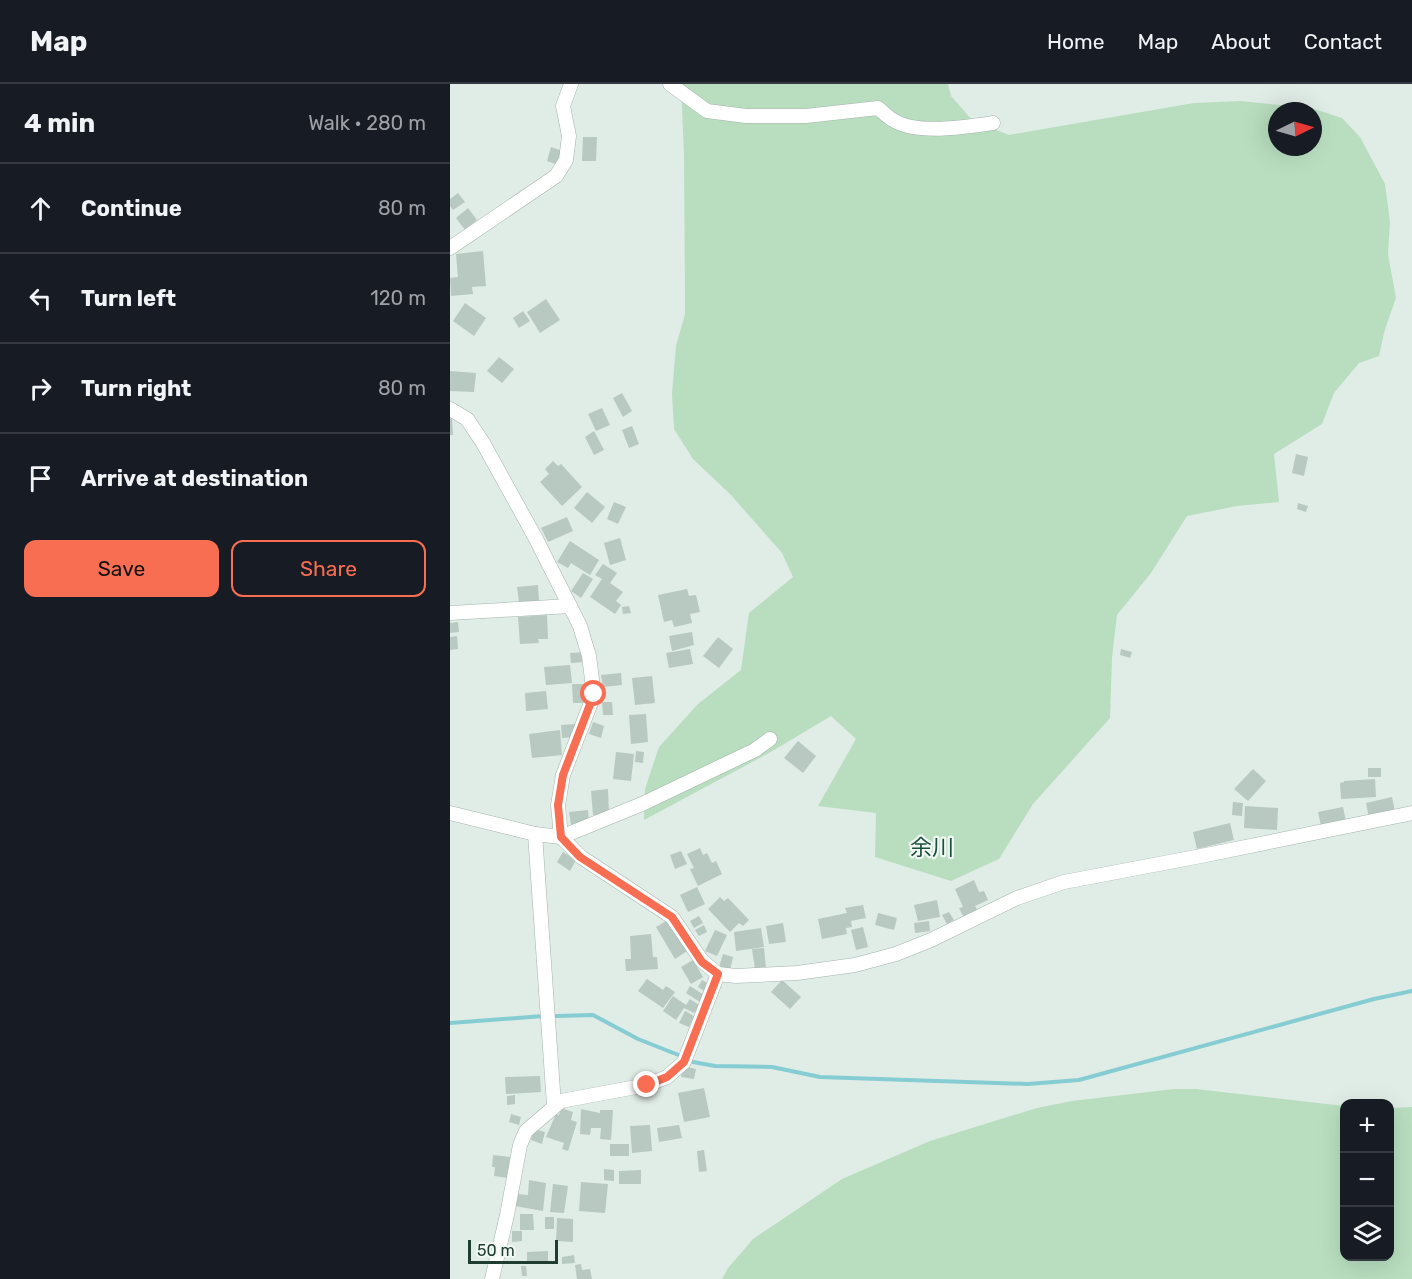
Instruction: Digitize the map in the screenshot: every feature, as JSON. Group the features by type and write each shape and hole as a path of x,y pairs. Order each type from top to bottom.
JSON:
{"street":[{"path":"450,248 556,176 566,160 569,136 563,106 571,84"},
{"path":"670,84 707,111 746,116 806,116 878,108 894,121 910,127 959,128 993,123"},
{"path":"450,409 467,418 483,443 535,537 580,626 589,656 594,694 563,775 558,805 561,837 580,857 672,917 702,962 718,974 736,976 797,973 855,965 896,954 1017,898 1064,882 1412,813"},
{"path":"450,613 570,606"},
{"path":"450,813 535,834 561,837 642,804 755,750 770,739"},
{"path":"535,834 554,1106"},
{"path":"492,1279 520,1145 526,1131 561,1101 647,1085 667,1077 684,1062 718,974"}],"green space":[{"path":"681,84 948,84 951,96 973,121 1009,135 1194,103 1240,101 1268,104 1268,156 1322,156 1322,112 1342,118 1360,137 1385,184 1390,222 1388,254 1396,298 1385,329 1379,356 1359,363 1334,393 1322,424 1274,454 1279,502 1237,506 1187,516 1151,573 1117,615 1112,658 1110,718 1033,804 999,859 951,881 875,857 876,813 818,806 856,739 831,716 769,753 644,820 645,789 659,747 698,704 741,670 749,613 793,577 782,553 731,495 693,459 674,429 672,394 676,346 685,314"},
{"path":"1174,1089 1196,1089 1340,1106 1340,1261 1394,1261 1394,1108 1412,1107 1412,1279 722,1279 728,1268 753,1239 842,1179 930,1141 1037,1108 1072,1101"}],"building":[{"path":"583,137 597,137 596,161 582,161"},
{"path":"551,147 563,151 558,165 547,161"},
{"path":"458,193 465,202 453,210 450,206 450,199"},
{"path":"468,208 477,220 465,230 456,218"},
{"path":"483,251 486,286 472,287 473,294 451,296 450,278 458,277 456,254"},
{"path":"546,299 560,320 540,333 527,312"},
{"path":"465,303 486,318 474,336 453,321"},
{"path":"523,311 530,321 519,328 513,318"},
{"path":"499,357 514,369 502,383 487,371"},
{"path":"450,371 476,373 474,392 450,391"},
{"path":"622,393 632,411 623,417 613,398"},
{"path":"602,408 610,425 596,431 588,414"},
{"path":"452,418 453,435 450,435 450,419"},
{"path":"632,426 639,444 629,448 622,430"},
{"path":"594,431 604,450 594,455 585,437"},
{"path":"1296,454 1308,457 1304,476 1292,473"},
{"path":"553,461 558,466 561,464 582,487 562,506 540,482 549,474 545,469"},
{"path":"587,492 605,507 592,523 574,508"},
{"path":"614,502 626,507 618,524 607,519"},
{"path":"1298,503 1308,506 1306,512 1297,509"},
{"path":"567,517 573,531 548,542 541,528"},
{"path":"620,538 626,560 610,565 604,543"},
{"path":"570,541 599,560 590,575 571,563 568,568 557,562"},
{"path":"603,564 617,573 610,583 623,592 616,601 621,605 615,614 590,597 602,579 595,575"},
{"path":"583,573 593,579 581,598 571,591"},
{"path":"538,585 539,601 519,602 517,587"},
{"path":"687,589 689,596 696,595 700,612 690,614 692,623 674,627 672,620 664,622 658,595"},
{"path":"629,606 631,613 623,614 622,607"},
{"path":"547,615 548,639 538,639 539,643 520,644 518,617"},
{"path":"458,622 459,632 450,633 450,623"},
{"path":"692,632 694,645 672,651 669,636"},
{"path":"457,636 458,649 450,650 450,637"},
{"path":"718,637 733,649 719,668 703,656"},
{"path":"690,649 693,664 669,668 666,653"},
{"path":"1121,649 1132,652 1130,658 1120,655"},
{"path":"584,652 585,662 571,663 570,653"},
{"path":"570,665 572,683 546,685 544,667"},
{"path":"621,673 622,685 603,687 601,675"},
{"path":"652,676 655,703 635,705 632,678"},
{"path":"572,684 584,684 585,703 573,703"},
{"path":"546,691 548,709 526,711 525,693"},
{"path":"602,702 612,702 613,715 603,715"},
{"path":"646,714 648,742 631,744 629,715"},
{"path":"593,722 604,726 601,738 589,734"},
{"path":"575,724 576,737 562,738 561,725"},
{"path":"560,730 562,755 532,758 529,734"},
{"path":"798,741 816,756 803,773 784,758"},
{"path":"636,751 644,752 643,763 635,762"},
{"path":"616,752 634,754 631,781 613,779"},
{"path":"1368,768 1381,768 1381,777 1368,777"},
{"path":"1253,769 1266,781 1248,801 1234,789"},
{"path":"1375,779 1376,797 1341,799 1340,783"},
{"path":"608,789 609,814 593,815 591,791"},
{"path":"1392,797 1395,812 1369,818 1366,803"},
{"path":"1233,802 1243,803 1242,816 1232,815"},
{"path":"1245,806 1278,808 1277,830 1244,828"},
{"path":"1343,807 1346,821 1321,826 1318,812"},
{"path":"588,810 589,823 571,825 569,812"},
{"path":"1230,823 1234,840 1197,849 1193,832"},
{"path":"700,848 703,855 707,853 712,863 716,861 722,874 698,886 690,869 694,868 687,854"},
{"path":"681,851 687,864 675,869 670,855"},
{"path":"563,852 576,860 570,871 557,862"},
{"path":"974,880 979,892 984,891 988,900 975,906 978,911 964,918 959,908 963,907 955,889"},
{"path":"697,887 705,904 688,912 680,895"},
{"path":"720,897 724,901 728,898 749,920 743,926 739,923 730,932 708,909"},
{"path":"937,900 940,917 918,921 914,905"},
{"path":"863,905 866,918 851,921 852,927 846,928 847,934 822,939 818,919 847,913 845,908"},
{"path":"949,912 954,920 947,924 942,915"},
{"path":"878,913 897,918 894,930 875,925"},
{"path":"699,916 703,923 694,928 690,921"},
{"path":"668,920 687,951 675,959 656,927"},
{"path":"929,921 930,931 915,933 914,923"},
{"path":"783,923 786,942 769,944 766,926"},
{"path":"704,925 707,932 699,936 695,930"},
{"path":"863,927 868,947 856,950 851,930"},
{"path":"761,928 764,947 736,951 734,932"},
{"path":"715,930 727,935 717,956 705,951"},
{"path":"651,934 653,957 657,957 658,969 626,971 625,959 631,959 630,936"},
{"path":"764,948 766,968 755,969 752,949"},
{"path":"723,954 733,957 730,970 719,967"},
{"path":"693,960 703,977 691,984 681,967"},
{"path":"647,979 663,990 666,986 675,992 663,1008 638,991"},
{"path":"702,980 709,984 704,991 698,987"},
{"path":"782,980 801,997 790,1009 771,992"},
{"path":"690,986 704,995 700,1002 686,993"},
{"path":"673,996 686,1005 690,999 699,1005 694,1013 684,1008 676,1020 663,1011"},
{"path":"685,1011 694,1016 689,1027 679,1023"},
{"path":"683,1066 696,1069 694,1079 681,1077"},
{"path":"540,1076 541,1092 506,1094 505,1077"},
{"path":"704,1088 710,1117 684,1122 678,1093"},
{"path":"515,1095 515,1104 507,1105 507,1096"},
{"path":"561,1108 573,1112 571,1120 577,1122 568,1151 562,1149 564,1143 546,1137"},
{"path":"581,1109 600,1113 600,1110 613,1110 611,1140 600,1139 601,1128 591,1128 590,1135 580,1134"},
{"path":"511,1114 521,1117 519,1125 509,1122"},
{"path":"650,1125 652,1151 632,1153 630,1126"},
{"path":"679,1125 682,1138 659,1142 657,1128"},
{"path":"534,1129 545,1132 542,1144 531,1140"},
{"path":"610,1144 629,1144 629,1156 610,1156"},
{"path":"704,1150 707,1171 699,1172 697,1151"},
{"path":"493,1155 510,1157 508,1178 494,1176"},
{"path":"604,1169 614,1170 614,1181 604,1180"},
{"path":"641,1170 641,1184 619,1184 619,1171"},
{"path":"529,1180 546,1183 543,1211 515,1206 517,1194 528,1195"},
{"path":"581,1182 608,1184 605,1213 579,1211"},
{"path":"553,1184 568,1186 564,1213 550,1212"},
{"path":"520,1214 533,1214 534,1230 520,1230"},
{"path":"545,1217 554,1217 554,1229 545,1229"},
{"path":"557,1218 573,1219 573,1242 556,1241"},
{"path":"512,1231 522,1231 522,1241 512,1242"},
{"path":"548,1251 548,1263 527,1264 527,1252"},
{"path":"574,1255 575,1263 562,1264 562,1257"},
{"path":"581,1264 582,1270 590,1269 592,1279 577,1279 575,1265"},
{"path":"521,1266 526,1266 527,1276 522,1276"}],"waterway":[{"path":"693,1062 715,1066 772,1067 820,1077 1028,1084 1079,1080 1374,999 1412,991"},
{"path":"556,1016 593,1015 638,1039 681,1056"},
{"path":"450,1023 543,1016"}],"district":[{"name":"余川","path":"932,847"}],"route":[{"path":"594,694 563,775 558,805 561,837 580,857 672,917 702,962 718,974 684,1062 667,1077 647,1085"}]}
